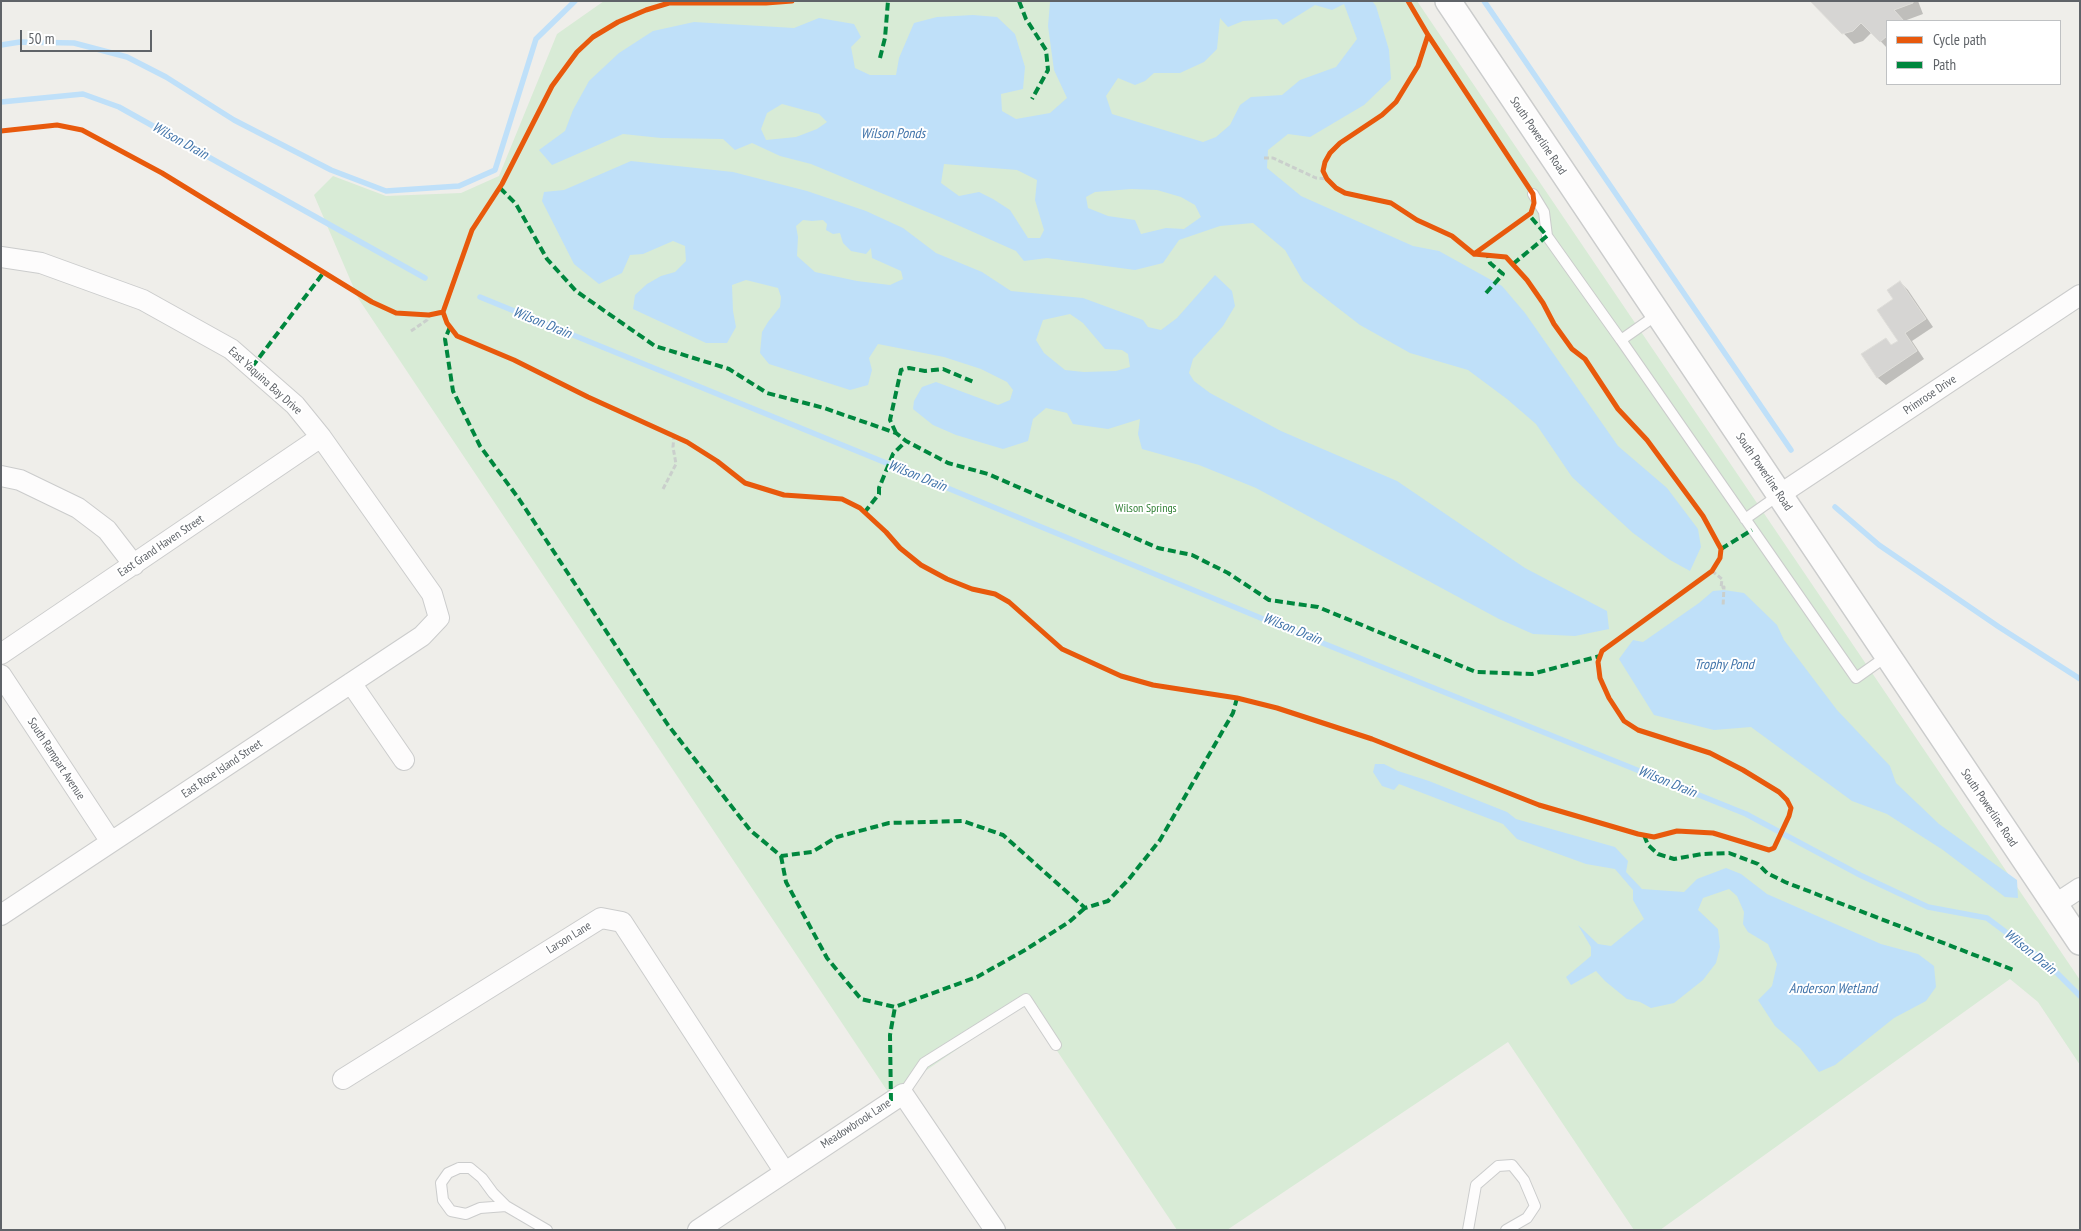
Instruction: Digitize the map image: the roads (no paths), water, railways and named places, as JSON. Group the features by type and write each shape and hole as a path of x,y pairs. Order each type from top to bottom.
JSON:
{"street":[{"name":"South Powerline Road","path":"1448,1 2080,942"},
{"name":"East Yaquina Bay Drive","path":"1,257 41,263 143,300 231,350 295,405 321,437 432,594 438,618"},
{"name":"Primrose Drive","path":"1779,495 2080,295"},
{"name":"East Grand Haven Street","path":"1,654 321,437"},
{"path":"1,476 20,480 78,508 106,530 134,565"},
{"name":"East Rose Island Street","path":"1,915 422,636 438,618"},
{"name":"South Rampart Avenue","path":"1,675 111,842"},
{"path":"351,683 404,760"},
{"path":"2054,905 2080,888"},
{"name":"Larson Lane","path":"343,1079 601,918 622,922 784,1171"},
{"name":"Meadowbrook Lane","path":"698,1230 784,1171 903,1094 995,1230"}],"lane":[{"path":"1533,194 1544,212 1547,236 1856,678 1887,656"},
{"path":"1621,340 1658,314"},
{"path":"1745,518 1779,495"},
{"path":"903,1094 924,1063 1026,999 1056,1045"},
{"path":"1468,1230 1476,1185 1498,1166 1512,1165 1524,1180 1535,1206 1527,1218 1506,1230"},
{"path":"506,1206 480,1208 466,1214 451,1211 443,1200 440,1183 448,1173 459,1168 470,1168 482,1178 493,1194 506,1206 547,1230"}],"water":[{"name":"Wilson Ponds","path":"1372,1 1376,6 1389,50 1391,79 1364,105 1310,137 1288,134 1268,150 1267,168 1301,196 1413,246 1439,251 1502,286 1525,313 1618,446 1667,488 1698,529 1701,547 1690,571 1670,560 1633,533 1572,477 1536,424 1507,399 1468,370 1410,353 1360,325 1303,281 1285,250 1253,223 1220,226 1179,240 1163,263 1135,270 1047,258 1024,261 1016,251 944,219 811,164 780,156 752,143 735,150 723,139 661,138 623,134 552,165 539,150 565,131 573,110 589,81 619,53 653,31 694,22 794,28 819,18 854,24 861,37 851,47 855,68 870,75 896,75 899,58 914,23 937,17 973,15 997,17 1015,34 1025,67 1023,89 1001,94 1002,111 1016,119 1050,113 1067,98 1054,70 1048,26 1050,2","holes":["1344,4 1357,39 1336,67 1300,80 1282,95 1251,97 1240,105 1230,125 1216,137 1203,142 1112,114 1106,96 1118,78 1135,85 1145,81 1154,73 1180,73 1204,62 1217,49 1220,18 1228,27 1243,21 1277,19 1283,25 1315,5 1332,10","782,104 819,114 827,122 817,129 796,137 766,140 761,129 767,113","944,164 1017,170 1037,180 1035,200 1044,230 1040,238 1028,238 1010,210 993,199 979,192 959,196 941,183","1131,189 1157,190 1181,197 1195,205 1201,217 1184,229 1166,228 1141,234 1135,220 1108,216 1088,208 1086,197 1095,192"]},
{"path":"631,161 733,172 807,191 866,211 903,228 936,253 982,272 1011,291 1083,298 1143,320 1148,327 1161,330 1177,318 1215,275 1232,291 1235,306 1223,326 1193,359 1189,373 1194,381 1210,393 1281,431 1397,481 1525,568 1607,611 1609,629 1575,636 1533,634 1499,619 1256,488 1199,465 1142,449 1138,434 1140,419 1108,429 1073,424 1067,413 1046,408 1033,419 1028,441 1003,449 956,435 933,425 913,409 914,401 922,387 936,382 998,405 1010,400 1013,390 1007,382 981,369 944,357 878,344 869,358 872,370 868,385 850,390 769,364 760,353 762,332 780,307 781,297 778,288 746,280 732,285 736,327 727,343 706,343 633,309 635,295 647,284 661,276 675,272 686,261 685,246 673,241 643,254 630,255 622,273 599,284 574,264 542,201 544,192 564,190","holes":["803,220 823,220 827,224 826,230 833,234 840,233 843,243 851,251 866,254 871,248 872,258 901,271 903,279 890,285 857,281 815,272 797,256 798,237 796,226","1070,314 1083,323 1105,349 1122,350 1128,354 1130,367 1116,371 1084,372 1065,370 1044,353 1036,340 1043,320"]},
{"name":"Trophy Pond","path":"1724,590 1744,593 1777,625 1784,640 1837,710 1890,766 1896,783 1939,824 2017,880 2018,898 2005,897 1943,850 1887,814 1852,801 1751,727 1714,730 1654,715 1619,659 1633,640 1643,642 1713,591"},
{"name":"Anderson Wetland","path":"1375,764 1384,764 1398,771 1429,781 1507,812 1516,819 1615,847 1628,861 1626,872 1642,889 1684,892 1697,879 1726,868 1741,874 1767,894 1881,944 1918,954 1934,966 1936,987 1926,1001 1894,1018 1835,1065 1819,1072 1800,1048 1775,1026 1758,1000 1772,986 1777,964 1768,944 1748,932 1743,924 1744,912 1737,896 1729,889 1703,898 1698,910 1718,929 1720,947 1716,963 1703,980 1674,1003 1651,1008 1640,1002 1627,999 1596,971 1571,985 1566,977 1591,956 1591,947 1578,925 1598,944 1611,946 1644,919 1633,900 1633,890 1615,869 1586,864 1517,839 1503,824 1399,784 1394,790 1382,786 1373,772"}],"waterway":[{"path":"1,45 20,42 74,43 127,57 166,77 234,120 331,170 386,191 459,186 495,170 536,39 575,1"},
{"path":"1484,1 1791,450"},
{"name":"Wilson Drain","path":"1,102 83,94 119,107 425,278"},
{"name":"Wilson Drain","path":"480,297 1268,621 1746,814 1860,875 1928,907 1987,918 2047,963 2080,996"},
{"path":"1835,507 1879,545 1999,627 2080,679"}],"park label":[{"name":"Wilson Springs","path":"1146,509"}]}
